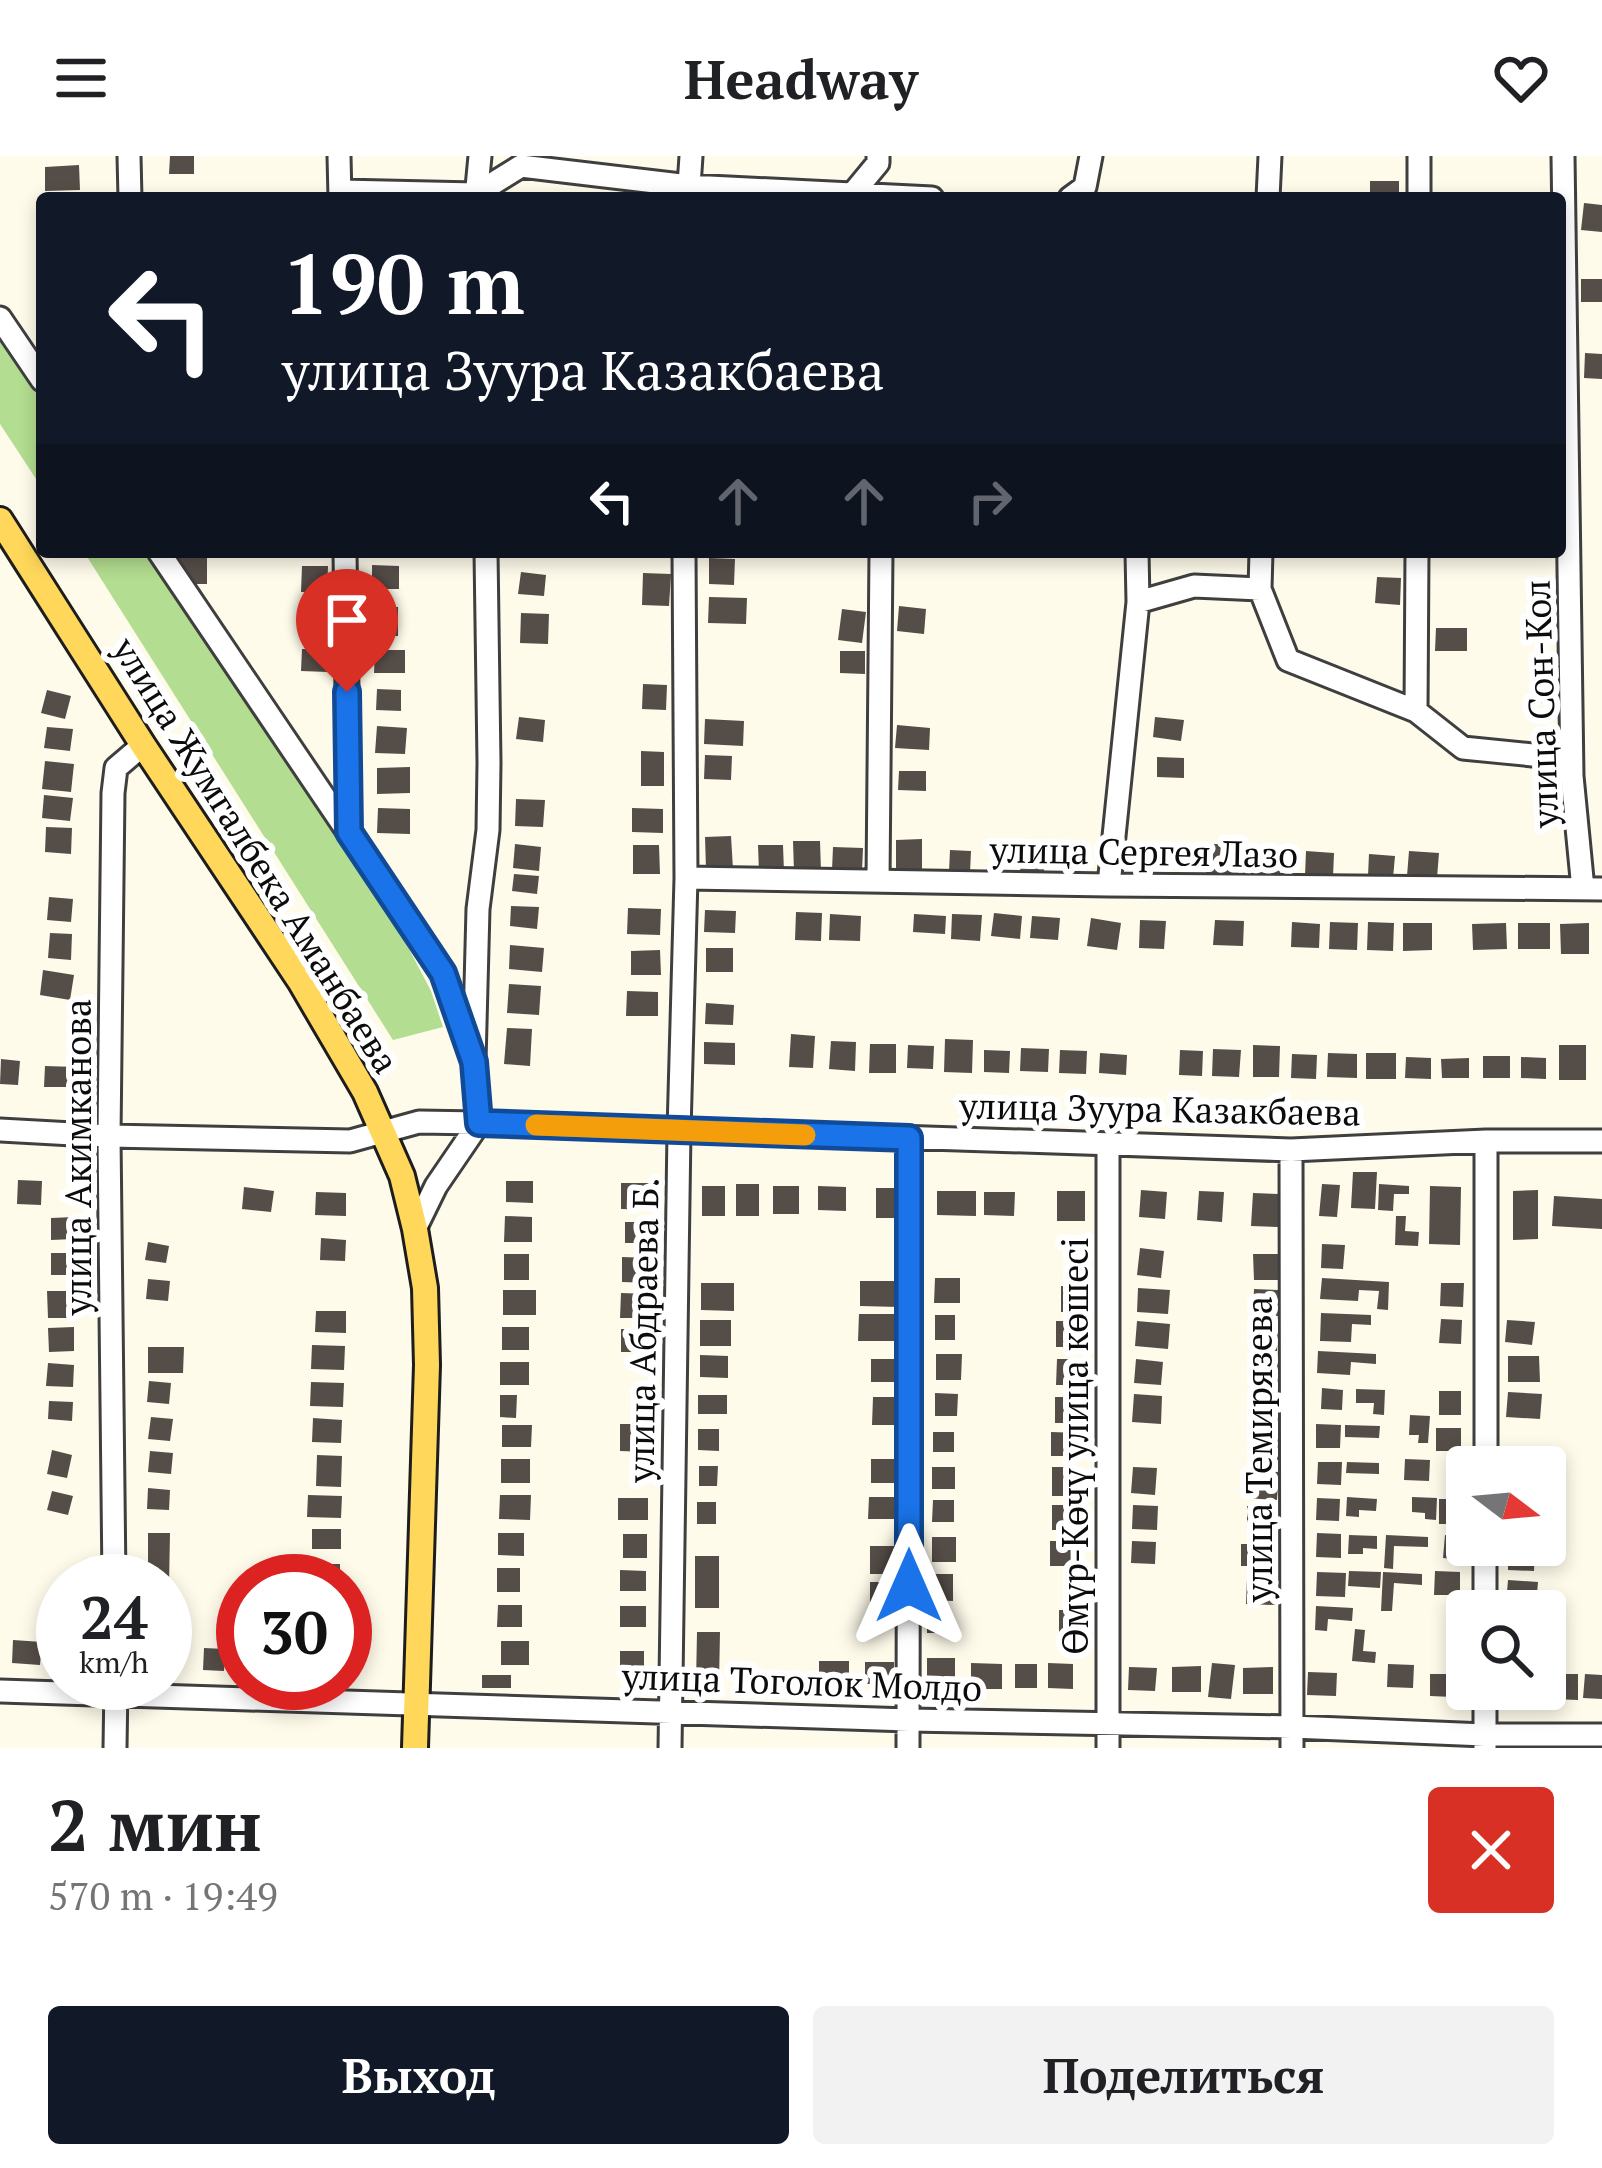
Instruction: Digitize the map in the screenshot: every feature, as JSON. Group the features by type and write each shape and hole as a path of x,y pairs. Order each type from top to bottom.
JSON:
{"main road":[{"name":"улица Жумгалбека Аманбаева","path":"0,520 7,542 300,981 364,1092 402,1176 424,1288 427,1365 415,1748"}],"street":[{"path":"129,156 130,192"},
{"path":"339,156 340,192"},
{"path":"476,192 480,156"},
{"path":"689,186 691,156"},
{"path":"482,192 521,166 689,186 854,192 878,164 878,156"},
{"path":"1078,192 1085,187 1091,156"},
{"path":"1268,192 1270,156"},
{"path":"1419,156 1419,192"},
{"name":"улица Сон-Кол","path":"1563,156 1564,192"},
{"path":"0,318 36,371"},
{"name":"улица Сон-Кол","path":"1566,363 1572,776 1593,889"},
{"path":"163,558 443,973 474,1062"},
{"path":"345,558 349,832"},
{"path":"415,1229 436,1186 479,1123 474,1062 478,909 488,830 486,558"},
{"name":"улица Абдраева Б.","path":"670,1748 686,878 684,558"},
{"path":"878,880 881,558"},
{"path":"1109,885 1138,602 1137,558"},
{"path":"1261,558 1260,589 1288,660 1416,711 1463,748 1543,756 1572,776"},
{"path":"1416,711 1417,558"},
{"path":"1138,602 1194,586 1260,589"},
{"name":"улица Акимканова","path":"114,1554 109,1136 113,793 116,768 143,745"},
{"name":"улица Сергея Лазо","path":"686,878 1593,889"},
{"name":"улица Зуура Казакбаева","path":"0,1130 350,1141 419,1122 1292,1150 1602,1141"},
{"path":"908,1748 909,1138"},
{"path":"1486,1141 1486,1446"},
{"name":"Өмүр-Көчү улица көшесі","path":"1108,1144 1108,1748"},
{"name":"улица Темирязева","path":"1292,1150 1292,1738"},
{"name":"улица Тоголок Молдо","path":"0,1691 36,1690"},
{"name":"улица Тоголок Молдо","path":"192,1692 909,1720 1109,1723 1292,1738 1485,1742 1602,1736"},
{"path":"115,1748 116,1710"},
{"path":"1485,1710 1485,1742"}],"green space":[{"path":"0,338 36,392 36,479 0,424"},
{"path":"88,558 148,558 387,907 431,991 443,1027 393,1040"}],"building":[{"path":"170,156 194,156 194,174 169,174"},
{"path":"79,165 80,190 45,191 45,167"},
{"path":"1370,181 1399,181 1399,192 1370,192"},
{"path":"1584,203 1602,205 1602,232 1581,230"},
{"path":"1581,279 1602,279 1602,302 1581,302"},
{"path":"1585,353 1602,354 1602,379 1584,378"},
{"path":"179,558 207,558 207,584 179,584"},
{"path":"709,558 735,559 734,585 709,584"},
{"path":"372,565 399,566 399,589 372,589"},
{"path":"302,566 328,566 327,593 301,592"},
{"path":"521,572 546,575 544,596 518,594"},
{"path":"643,573 671,574 669,606 642,605"},
{"path":"1377,577 1401,578 1400,605 1375,603"},
{"path":"709,597 747,598 746,624 708,623"},
{"path":"899,606 926,609 924,634 897,631"},
{"path":"373,607 398,607 398,636 373,636"},
{"path":"327,608 328,633 303,633 302,609"},
{"path":"842,609 866,612 862,643 838,640"},
{"path":"521,613 549,614 548,644 520,643"},
{"path":"1436,628 1467,628 1467,651 1435,651"},
{"path":"302,649 329,650 328,672 301,671"},
{"path":"375,650 405,650 405,673 374,673"},
{"path":"840,651 865,651 865,674 840,673"},
{"path":"1531,678 1555,678 1554,703 1531,703"},
{"path":"643,684 667,685 666,710 642,709"},
{"path":"377,689 401,690 401,711 376,710"},
{"path":"47,690 71,696 65,719 41,713"},
{"path":"519,717 545,720 543,742 516,739"},
{"path":"1155,717 1184,720 1181,741 1153,737"},
{"path":"705,719 744,721 743,746 704,744"},
{"path":"897,725 930,728 929,750 895,748"},
{"path":"377,726 407,728 405,754 375,753"},
{"path":"47,727 73,729 70,751 44,748"},
{"path":"641,751 664,752 664,786 641,786"},
{"path":"705,755 732,756 731,780 704,779"},
{"path":"1157,757 1184,758 1184,778 1157,777"},
{"path":"45,761 74,764 71,792 42,789"},
{"path":"410,767 410,793 377,794 377,768"},
{"path":"899,771 926,771 926,791 898,790"},
{"path":"44,795 73,798 70,821 42,818"},
{"path":"516,799 545,800 543,827 515,826"},
{"path":"378,808 410,809 410,834 377,833"},
{"path":"632,808 663,809 663,833 632,832"},
{"path":"46,827 72,828 71,854 45,852"},
{"path":"731,836 733,869 706,870 705,837"},
{"path":"922,839 922,871 896,871 896,840"},
{"path":"793,841 820,841 821,871 794,872"},
{"path":"515,844 541,847 539,871 513,868"},
{"path":"1022,844 1045,845 1044,874 1020,873"},
{"path":"1207,844 1238,844 1238,875 1206,876"},
{"path":"633,845 659,845 660,874 633,874"},
{"path":"758,845 783,845 784,872 759,873"},
{"path":"833,847 863,848 862,871 832,870"},
{"path":"1252,849 1281,850 1280,876 1251,875"},
{"path":"950,850 971,851 970,873 949,872"},
{"path":"1306,851 1334,853 1333,877 1305,876"},
{"path":"1409,851 1439,853 1437,878 1407,876"},
{"path":"1369,854 1395,856 1393,878 1368,876"},
{"path":"514,874 539,876 537,894 512,891"},
{"path":"49,897 73,899 71,922 47,920"},
{"path":"511,906 539,907 537,929 510,926"},
{"path":"628,908 661,909 660,935 627,934"},
{"path":"705,910 736,911 735,933 704,932"},
{"path":"796,912 822,913 821,941 795,940"},
{"path":"994,913 1022,916 1020,939 991,936"},
{"path":"830,914 861,916 860,941 829,940"},
{"path":"914,914 946,916 945,934 913,932"},
{"path":"952,914 982,915 980,941 951,939"},
{"path":"1032,916 1060,918 1058,940 1030,938"},
{"path":"1091,918 1121,923 1117,950 1087,946"},
{"path":"1140,920 1166,921 1164,949 1139,948"},
{"path":"1215,920 1244,921 1243,946 1213,945"},
{"path":"1292,922 1320,924 1319,948 1291,947"},
{"path":"1330,922 1358,923 1357,950 1329,949"},
{"path":"1368,922 1394,923 1393,951 1367,950"},
{"path":"1403,923 1432,923 1432,950 1403,951"},
{"path":"1506,923 1507,949 1473,950 1472,924"},
{"path":"1518,923 1550,923 1550,949 1518,949"},
{"path":"1589,923 1589,954 1561,954 1560,924"},
{"path":"50,933 72,934 71,960 48,958"},
{"path":"510,945 544,948 542,972 509,969"},
{"path":"706,948 733,948 733,972 706,972"},
{"path":"660,950 661,975 631,975 631,951"},
{"path":"43,970 74,975 70,1000 40,995"},
{"path":"509,984 541,986 539,1015 507,1013"},
{"path":"627,991 658,992 658,1016 626,1016"},
{"path":"706,1003 734,1005 733,1025 705,1024"},
{"path":"507,1028 532,1029 530,1066 504,1064"},
{"path":"791,1034 815,1036 813,1068 789,1067"},
{"path":"945,1039 973,1040 972,1073 944,1072"},
{"path":"831,1041 856,1042 855,1071 829,1069"},
{"path":"704,1042 735,1043 735,1065 704,1064"},
{"path":"870,1044 896,1044 896,1073 869,1073"},
{"path":"908,1045 934,1046 933,1069 907,1068"},
{"path":"1253,1045 1280,1046 1279,1077 1253,1077"},
{"path":"1559,1045 1586,1045 1586,1080 1559,1080"},
{"path":"1021,1048 1049,1049 1048,1072 1020,1071"},
{"path":"1213,1049 1241,1050 1239,1077 1212,1076"},
{"path":"984,1050 1010,1051 1009,1073 984,1072"},
{"path":"1060,1050 1087,1051 1086,1074 1059,1073"},
{"path":"1180,1050 1203,1051 1202,1076 1179,1075"},
{"path":"1100,1053 1127,1055 1126,1075 1099,1073"},
{"path":"1328,1053 1357,1054 1357,1078 1327,1077"},
{"path":"1366,1053 1396,1053 1396,1079 1366,1079"},
{"path":"1292,1054 1317,1055 1316,1079 1291,1078"},
{"path":"1483,1056 1510,1056 1510,1078 1483,1078"},
{"path":"1406,1057 1431,1058 1431,1079 1405,1078"},
{"path":"1521,1057 1546,1058 1546,1079 1521,1078"},
{"path":"1469,1058 1469,1078 1442,1078 1441,1059"},
{"path":"1,1059 20,1061 18,1085 0,1084"},
{"path":"45,1066 76,1067 76,1087 44,1087"},
{"path":"1353,1172 1377,1172 1375,1209 1351,1208"},
{"path":"18,1180 42,1181 41,1205 17,1204"},
{"path":"506,1181 533,1181 533,1203 506,1202"},
{"path":"621,1183 655,1183 654,1210 621,1209"},
{"path":"736,1184 759,1184 759,1216 736,1216"},
{"path":"1322,1184 1340,1185 1337,1217 1319,1216"},
{"path":"1379,1184 1409,1186 1409,1194 1394,1194 1393,1211 1378,1210"},
{"path":"702,1186 725,1186 725,1216 702,1216"},
{"path":"773,1186 799,1186 799,1214 773,1214"},
{"path":"818,1186 846,1187 846,1211 818,1210"},
{"path":"1430,1186 1461,1187 1460,1245 1429,1244"},
{"path":"244,1187 274,1191 271,1212 242,1209"},
{"path":"876,1188 900,1188 900,1218 876,1218"},
{"path":"1141,1190 1167,1192 1165,1219 1139,1217"},
{"path":"1538,1190 1538,1239 1513,1240 1513,1191"},
{"path":"937,1191 976,1191 976,1216 937,1215"},
{"path":"1057,1191 1085,1191 1085,1221 1057,1221"},
{"path":"1199,1191 1224,1192 1222,1222 1197,1220"},
{"path":"316,1192 346,1193 346,1216 315,1215"},
{"path":"984,1192 1015,1192 1014,1216 984,1215"},
{"path":"1253,1193 1280,1194 1279,1227 1251,1226"},
{"path":"1554,1196 1602,1199 1602,1229 1552,1226"},
{"path":"505,1216 532,1217 532,1242 504,1242"},
{"path":"1396,1216 1406,1216 1405,1231 1419,1232 1418,1246 1395,1245"},
{"path":"74,1217 74,1239 51,1240 51,1218"},
{"path":"625,1222 652,1222 652,1243 625,1243"},
{"path":"321,1238 346,1240 345,1261 320,1260"},
{"path":"148,1242 169,1246 166,1263 145,1260"},
{"path":"1322,1244 1345,1245 1343,1269 1321,1268"},
{"path":"1140,1248 1164,1251 1161,1278 1137,1275"},
{"path":"51,1253 74,1253 74,1275 51,1275"},
{"path":"504,1254 529,1254 529,1280 504,1280"},
{"path":"1253,1254 1278,1254 1279,1280 1254,1280"},
{"path":"622,1257 651,1258 651,1283 622,1282"},
{"path":"935,1278 960,1278 960,1303 934,1303"},
{"path":"1322,1278 1389,1282 1388,1310 1377,1309 1379,1291 1359,1290 1358,1301 1320,1299"},
{"path":"148,1279 170,1281 168,1301 146,1299"},
{"path":"860,1281 899,1281 899,1307 860,1306"},
{"path":"701,1283 734,1283 734,1311 701,1310"},
{"path":"1441,1283 1464,1283 1463,1307 1440,1306"},
{"path":"1061,1286 1083,1287 1083,1312 1061,1312"},
{"path":"1138,1288 1170,1290 1168,1314 1137,1312"},
{"path":"1254,1289 1279,1290 1278,1316 1253,1315"},
{"path":"503,1290 536,1290 536,1315 503,1315"},
{"path":"47,1291 73,1291 73,1318 48,1318"},
{"path":"621,1293 650,1294 650,1318 620,1318"},
{"path":"316,1311 346,1311 346,1333 315,1332"},
{"path":"1321,1313 1371,1315 1371,1325 1352,1324 1351,1342 1320,1341"},
{"path":"859,1314 898,1314 898,1341 858,1341"},
{"path":"935,1315 955,1315 955,1340 935,1340"},
{"path":"1441,1319 1462,1320 1461,1344 1439,1343"},
{"path":"700,1320 731,1320 731,1346 700,1346"},
{"path":"1507,1320 1535,1322 1532,1345 1505,1342"},
{"path":"1056,1321 1081,1321 1081,1347 1056,1347"},
{"path":"1137,1321 1170,1324 1168,1349 1135,1346"},
{"path":"74,1327 74,1351 49,1352 48,1328"},
{"path":"502,1327 529,1327 529,1350 502,1350"},
{"path":"1257,1327 1278,1329 1277,1351 1256,1350"},
{"path":"621,1329 649,1329 649,1352 621,1352"},
{"path":"312,1345 345,1346 344,1370 311,1369"},
{"path":"148,1347 184,1347 183,1373 148,1373"},
{"path":"1318,1351 1376,1354 1376,1364 1351,1362 1350,1375 1317,1373"},
{"path":"936,1354 962,1354 961,1380 936,1380"},
{"path":"700,1355 728,1356 728,1378 700,1377"},
{"path":"1508,1356 1539,1356 1540,1382 1508,1382"},
{"path":"871,1359 899,1359 899,1382 871,1382"},
{"path":"1057,1359 1082,1359 1082,1385 1056,1385"},
{"path":"1136,1359 1163,1362 1161,1385 1134,1383"},
{"path":"500,1362 529,1362 529,1385 500,1385"},
{"path":"1251,1362 1279,1363 1277,1388 1249,1386"},
{"path":"48,1363 74,1365 73,1387 46,1386"},
{"path":"149,1381 171,1383 169,1404 147,1402"},
{"path":"311,1382 344,1383 343,1407 310,1406"},
{"path":"1322,1388 1343,1390 1342,1410 1321,1409"},
{"path":"1356,1389 1385,1390 1384,1415 1373,1414 1374,1403 1356,1403"},
{"path":"1439,1391 1461,1391 1461,1415 1439,1415"},
{"path":"1508,1392 1542,1394 1540,1419 1506,1417"},
{"path":"935,1393 958,1394 957,1416 935,1416"},
{"path":"1134,1394 1162,1396 1161,1424 1132,1422"},
{"path":"500,1395 517,1395 516,1418 500,1417"},
{"path":"698,1395 727,1395 727,1414 698,1414"},
{"path":"1254,1395 1279,1397 1277,1423 1252,1421"},
{"path":"873,1397 896,1397 896,1425 872,1425"},
{"path":"1055,1397 1080,1397 1079,1423 1055,1423"},
{"path":"49,1401 73,1402 72,1421 48,1419"},
{"path":"1410,1415 1430,1416 1428,1443 1418,1443 1419,1435 1409,1435"},
{"path":"151,1417 173,1419 170,1441 148,1439"},
{"path":"313,1418 342,1420 341,1443 312,1442"},
{"path":"620,1424 649,1424 648,1452 620,1451"},
{"path":"1316,1424 1341,1425 1340,1448 1316,1448"},
{"path":"502,1425 532,1425 531,1447 502,1447"},
{"path":"1345,1425 1380,1426 1379,1438 1345,1437"},
{"path":"1436,1428 1461,1428 1461,1446 1436,1451"},
{"path":"698,1429 719,1429 719,1451 698,1450"},
{"path":"933,1432 954,1432 954,1452 933,1452"},
{"path":"1051,1432 1080,1433 1079,1456 1051,1456"},
{"path":"1251,1432 1278,1432 1278,1460 1252,1460"},
{"path":"52,1450 72,1455 67,1478 47,1474"},
{"path":"150,1451 173,1453 171,1474 148,1472"},
{"path":"317,1455 342,1456 341,1487 316,1486"},
{"path":"501,1459 530,1459 530,1483 501,1483"},
{"path":"871,1459 896,1459 895,1483 871,1483"},
{"path":"1405,1459 1430,1460 1429,1481 1404,1480"},
{"path":"1318,1462 1342,1462 1341,1485 1317,1484"},
{"path":"1347,1462 1379,1463 1379,1474 1346,1473"},
{"path":"699,1466 718,1466 717,1486 699,1486"},
{"path":"932,1467 955,1467 955,1489 932,1489"},
{"path":"1052,1467 1080,1467 1080,1496 1052,1496"},
{"path":"1133,1467 1157,1468 1155,1495 1131,1493"},
{"path":"1248,1470 1279,1472 1277,1500 1246,1498"},
{"path":"148,1488 170,1490 169,1510 147,1509"},
{"path":"52,1491 73,1496 68,1515 47,1510"},
{"path":"308,1495 342,1496 341,1518 307,1517"},
{"path":"500,1495 531,1495 530,1520 499,1519"},
{"path":"869,1497 895,1497 895,1519 868,1519"},
{"path":"1347,1497 1377,1499 1376,1511 1359,1510 1359,1517 1346,1516"},
{"path":"1412,1497 1437,1498 1436,1520 1412,1512"},
{"path":"618,1498 648,1498 648,1520 618,1520"},
{"path":"1317,1498 1340,1499 1339,1521 1316,1520"},
{"path":"1439,1499 1446,1499 1446,1524 1439,1524"},
{"path":"933,1500 954,1500 954,1522 932,1522"},
{"path":"697,1502 716,1502 716,1524 697,1524"},
{"path":"1052,1505 1079,1505 1079,1530 1052,1530"},
{"path":"1133,1505 1158,1506 1157,1530 1132,1529"},
{"path":"1247,1506 1277,1507 1276,1530 1247,1529"},
{"path":"312,1529 341,1529 341,1549 312,1549"},
{"path":"148,1533 170,1533 170,1554 148,1554"},
{"path":"498,1533 524,1533 524,1556 498,1555"},
{"path":"1317,1533 1341,1534 1341,1558 1316,1557"},
{"path":"623,1534 647,1534 647,1558 623,1558"},
{"path":"1349,1535 1377,1536 1377,1549 1348,1554"},
{"path":"1386,1535 1428,1537 1428,1547 1394,1546 1393,1569 1384,1568"},
{"path":"932,1537 956,1537 956,1562 932,1562"},
{"path":"1050,1541 1076,1541 1076,1566 1050,1566"},
{"path":"1132,1541 1156,1542 1155,1564 1131,1563"},
{"path":"1241,1544 1276,1544 1276,1566 1241,1566"},
{"path":"870,1546 894,1546 893,1574 870,1574"},
{"path":"695,1556 719,1556 719,1608 695,1608"},
{"path":"1508,1566 1534,1566 1534,1571 1508,1570"},
{"path":"497,1568 520,1568 520,1592 497,1592"},
{"path":"620,1570 646,1571 646,1591 620,1591"},
{"path":"1349,1571 1381,1572 1380,1588 1348,1586"},
{"path":"1435,1571 1460,1572 1460,1590 1434,1595"},
{"path":"1317,1572 1346,1573 1345,1597 1316,1596"},
{"path":"1383,1572 1422,1574 1422,1585 1394,1583 1392,1611 1381,1611"},
{"path":"929,1574 953,1574 953,1601 929,1600"},
{"path":"1247,1579 1276,1580 1275,1605 1246,1604"},
{"path":"1508,1580 1538,1582 1537,1590 1507,1590"},
{"path":"870,1582 894,1582 894,1609 870,1609"},
{"path":"498,1605 522,1605 522,1627 497,1627"},
{"path":"620,1606 646,1606 646,1627 620,1627"},
{"path":"1316,1606 1353,1608 1352,1621 1328,1619 1327,1631 1315,1630"},
{"path":"1059,1610 1074,1610 1074,1636 1059,1636"},
{"path":"927,1611 950,1611 949,1633 927,1633"},
{"path":"1355,1629 1365,1630 1363,1651 1376,1652 1375,1663 1352,1661"},
{"path":"697,1632 720,1632 719,1683 696,1683"},
{"path":"13,1640 36,1642 36,1665 12,1663"},
{"path":"501,1641 529,1641 529,1665 501,1665"},
{"path":"204,1648 216,1649 216,1671 203,1670"},
{"path":"620,1651 644,1651 644,1678 620,1678"},
{"path":"927,1658 955,1658 955,1687 927,1687"},
{"path":"819,1661 849,1661 849,1686 819,1685"},
{"path":"865,1662 894,1662 894,1684 865,1684"},
{"path":"971,1663 1002,1664 1002,1689 971,1689"},
{"path":"1048,1663 1073,1664 1073,1689 1048,1688"},
{"path":"1212,1663 1235,1665 1231,1699 1208,1697"},
{"path":"1015,1664 1037,1664 1037,1688 1015,1688"},
{"path":"1388,1664 1414,1665 1413,1688 1387,1687"},
{"path":"1201,1666 1201,1692 1172,1692 1172,1667"},
{"path":"1129,1667 1157,1668 1155,1691 1128,1690"},
{"path":"1273,1667 1273,1694 1243,1694 1243,1668"},
{"path":"1308,1672 1337,1673 1336,1696 1307,1695"},
{"path":"1430,1674 1446,1674 1446,1697 1430,1696"},
{"path":"1566,1674 1578,1674 1578,1700 1566,1700"},
{"path":"1585,1674 1602,1675 1602,1699 1583,1698"},
{"path":"482,1675 511,1675 511,1688 482,1688"}],"slow traffic":[{"path":"536,1125 805,1135"}],"route":[{"path":"347,692 349,832 443,973 474,1062 479,1123 909,1138 909,1586"}]}
